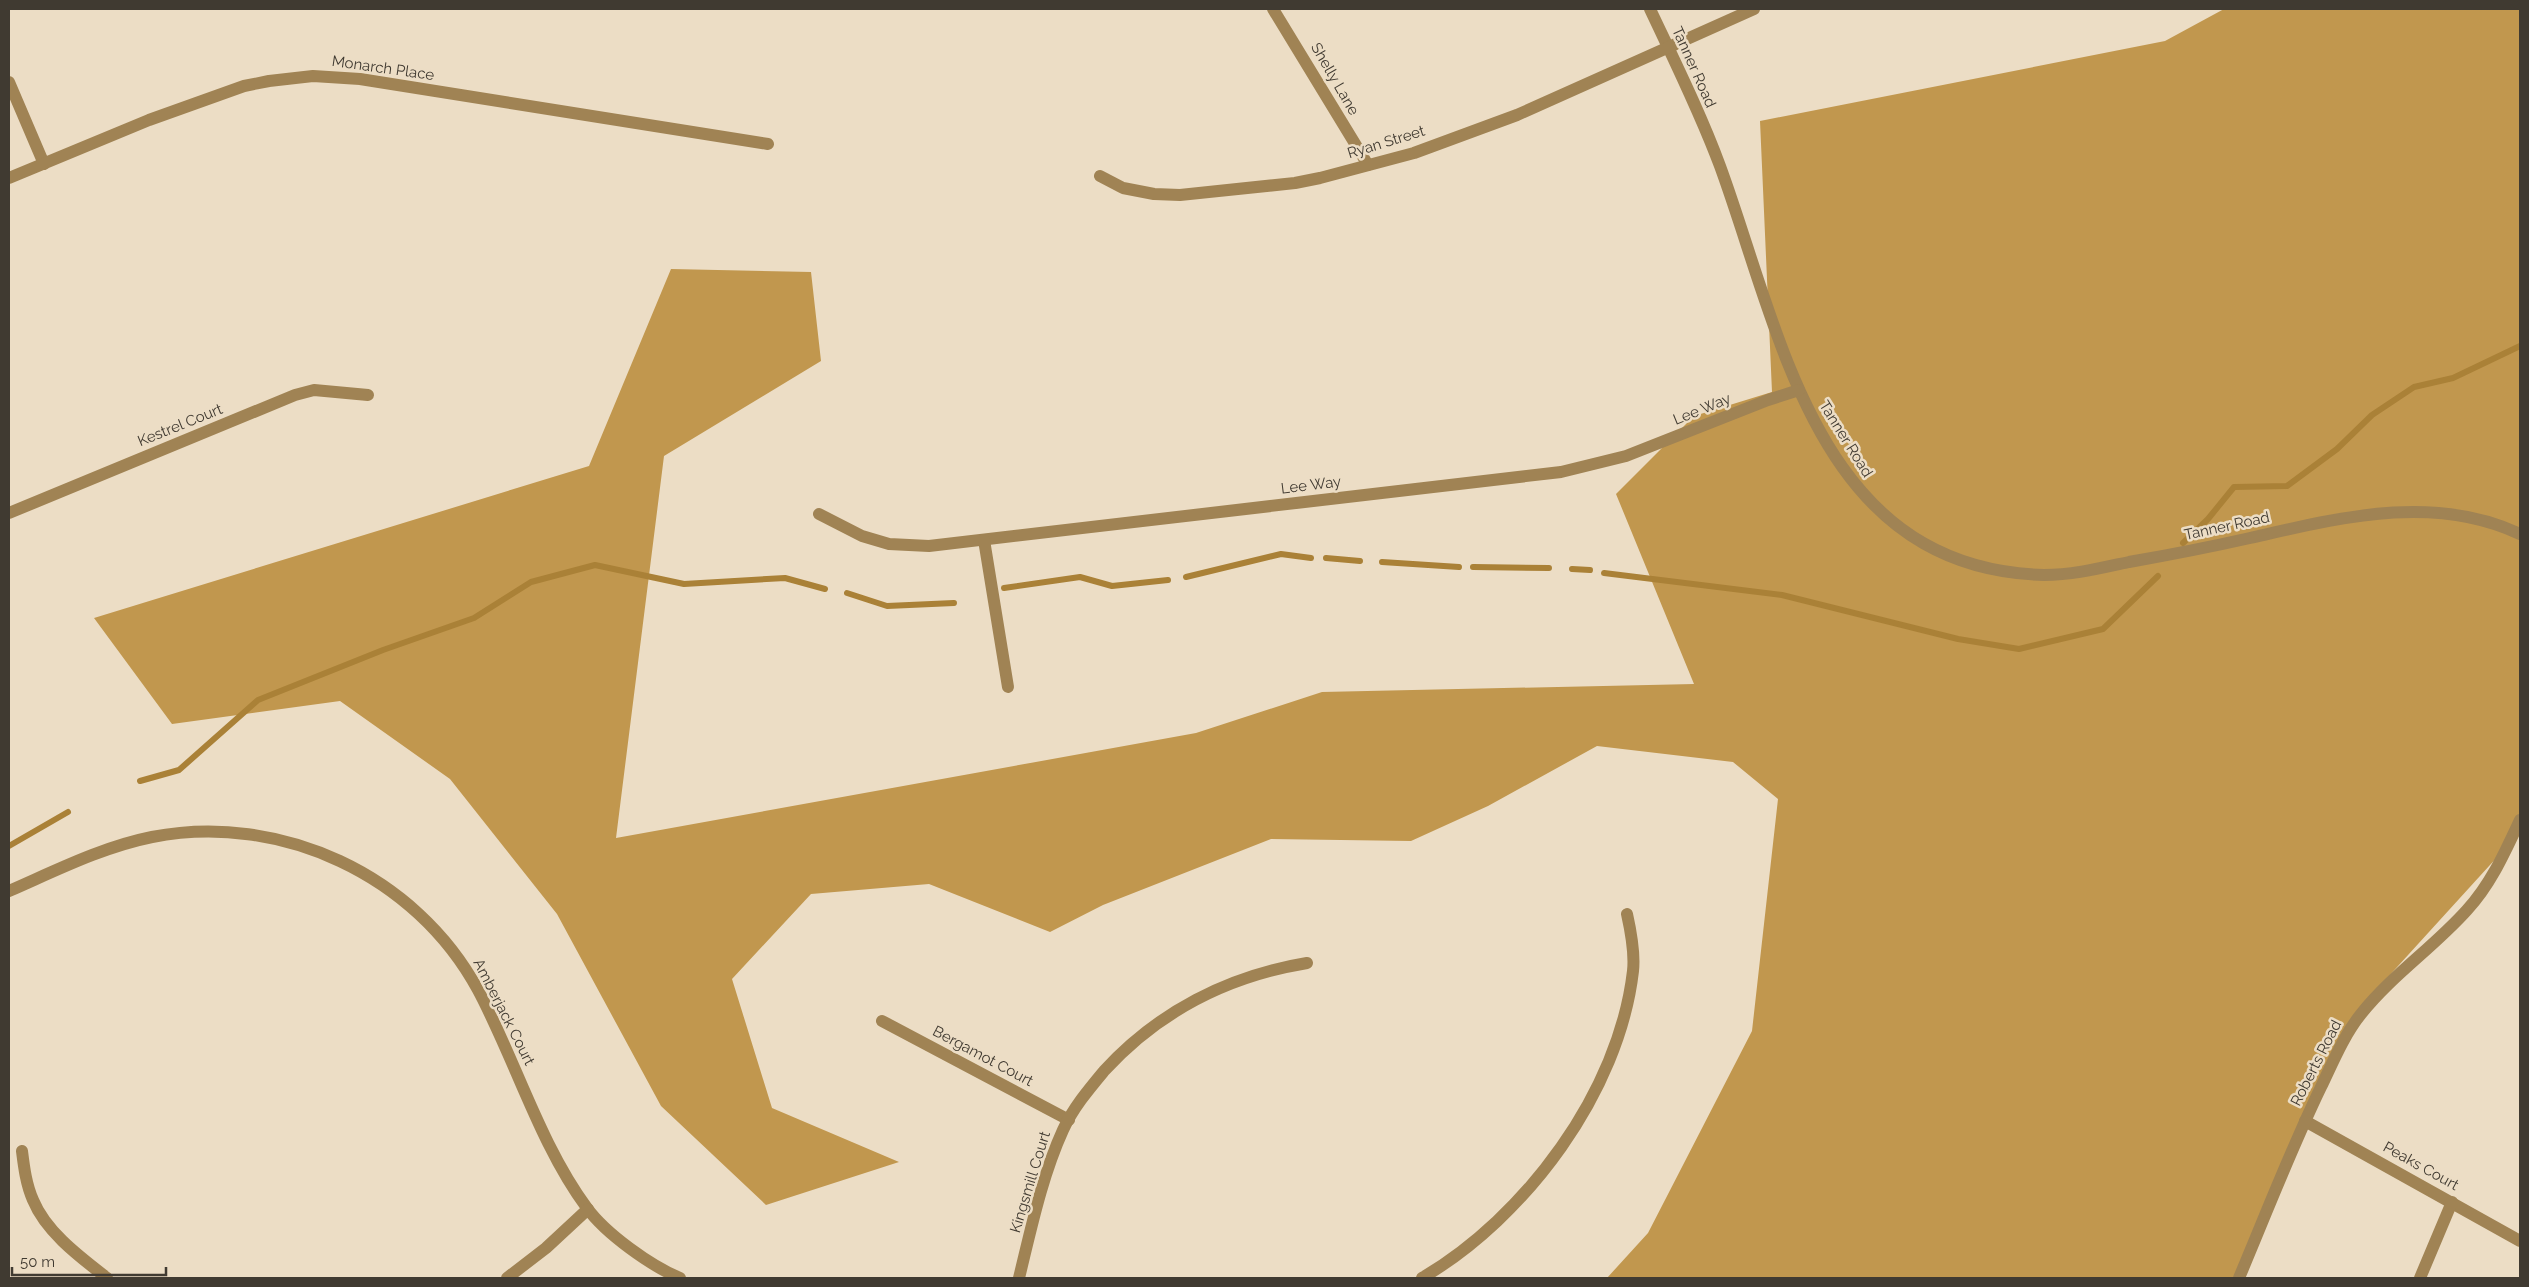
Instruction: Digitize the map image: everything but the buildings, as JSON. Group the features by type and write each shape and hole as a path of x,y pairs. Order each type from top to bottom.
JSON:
{"street":[{"name":"Shelly Lane","path":"1273,9 1368,165"},
{"name":"Tanner Road","path":"1650,9 1719,163 1799,390 1815,424 1841,468 1869,502 1900,528 1927,545 1952,556 2008,572 2045,575 2073,573 2324,522 2397,511 2442,512 2477,519 2520,534"},
{"name":"Ryan Street","path":"1100,176 1123,188 1154,194 1180,195 1295,183 1368,165 1414,153 1517,114 1754,9"},
{"name":"Monarch Place","path":"9,178 217,94 269,81 313,76 360,79 768,144"},
{"path":"9,82 44,164"},
{"name":"Kestrel Court","path":"9,512 295,395 314,390 368,394"},
{"name":"Lee Way","path":"819,514 862,536 889,544 929,546 1562,472 1626,456 1768,400 1799,390"},
{"path":"984,540 1008,687"},
{"name":"Roberts Road","path":"2239,1278 2305,1121 2345,1038 2360,1014 2379,993 2467,910 2504,856 2520,821"},
{"name":"Amberjack Court","path":"9,891 121,845 182,832 240,832 270,837 295,843 343,861 387,888 411,906 429,922 456,954 478,989 554,1154 588,1209 643,1257 680,1278"},
{"path":"1422,1278 1460,1253 1493,1226 1522,1196 1548,1164 1591,1096 1610,1058 1626,1013 1633,969 1627,914"},
{"name":"Kingsmill Court","path":"1019,1278 1048,1172 1069,1120 1088,1090 1113,1061 1159,1021 1204,994 1249,976 1307,963"},
{"name":"Bergamot Court","path":"882,1022 1069,1120"},
{"name":"Peaks Court","path":"2305,1121 2520,1241"},
{"path":"22,1150 26,1180 33,1201 42,1218 69,1247 107,1278"},
{"path":"2420,1278 2452,1202"},
{"path":"507,1278 546,1248 588,1209"}],"shaded area":[{"path":"2224,9 2520,9 2520,832 2378,988 2310,1111 2241,1278 1607,1278 1648,1233 1752,1031 1778,799 1733,762 1597,746 1488,806 1411,841 1271,839 1103,905 1050,932 929,884 811,894 732,979 772,1108 899,1162 766,1205 661,1106 557,914 450,779 340,701 172,724 94,618 589,466 671,269 811,272 821,361 664,456 616,838 1196,733 1322,692 1694,684 1616,494 1694,416 1772,392 1760,121 2165,41"}],"waterway":[{"path":"2183,543 2208,519 2234,487 2287,486 2337,449 2372,415 2414,387 2453,378 2520,346"},
{"path":"1186,577 1281,554 1311,558"},
{"path":"1326,558 1360,561"},
{"path":"1382,562 1459,567"},
{"path":"140,781 179,770 258,700 383,650 474,618 531,582 595,565 684,584 785,578 825,589"},
{"path":"1473,567 1549,568"},
{"path":"1572,569 1590,570"},
{"path":"1604,573 1782,595 1958,639 2019,649 2103,629 2158,576"},
{"path":"1004,588 1080,577 1112,586 1168,580"},
{"path":"847,593 887,606 954,603"},
{"path":"9,846 68,812"}]}
